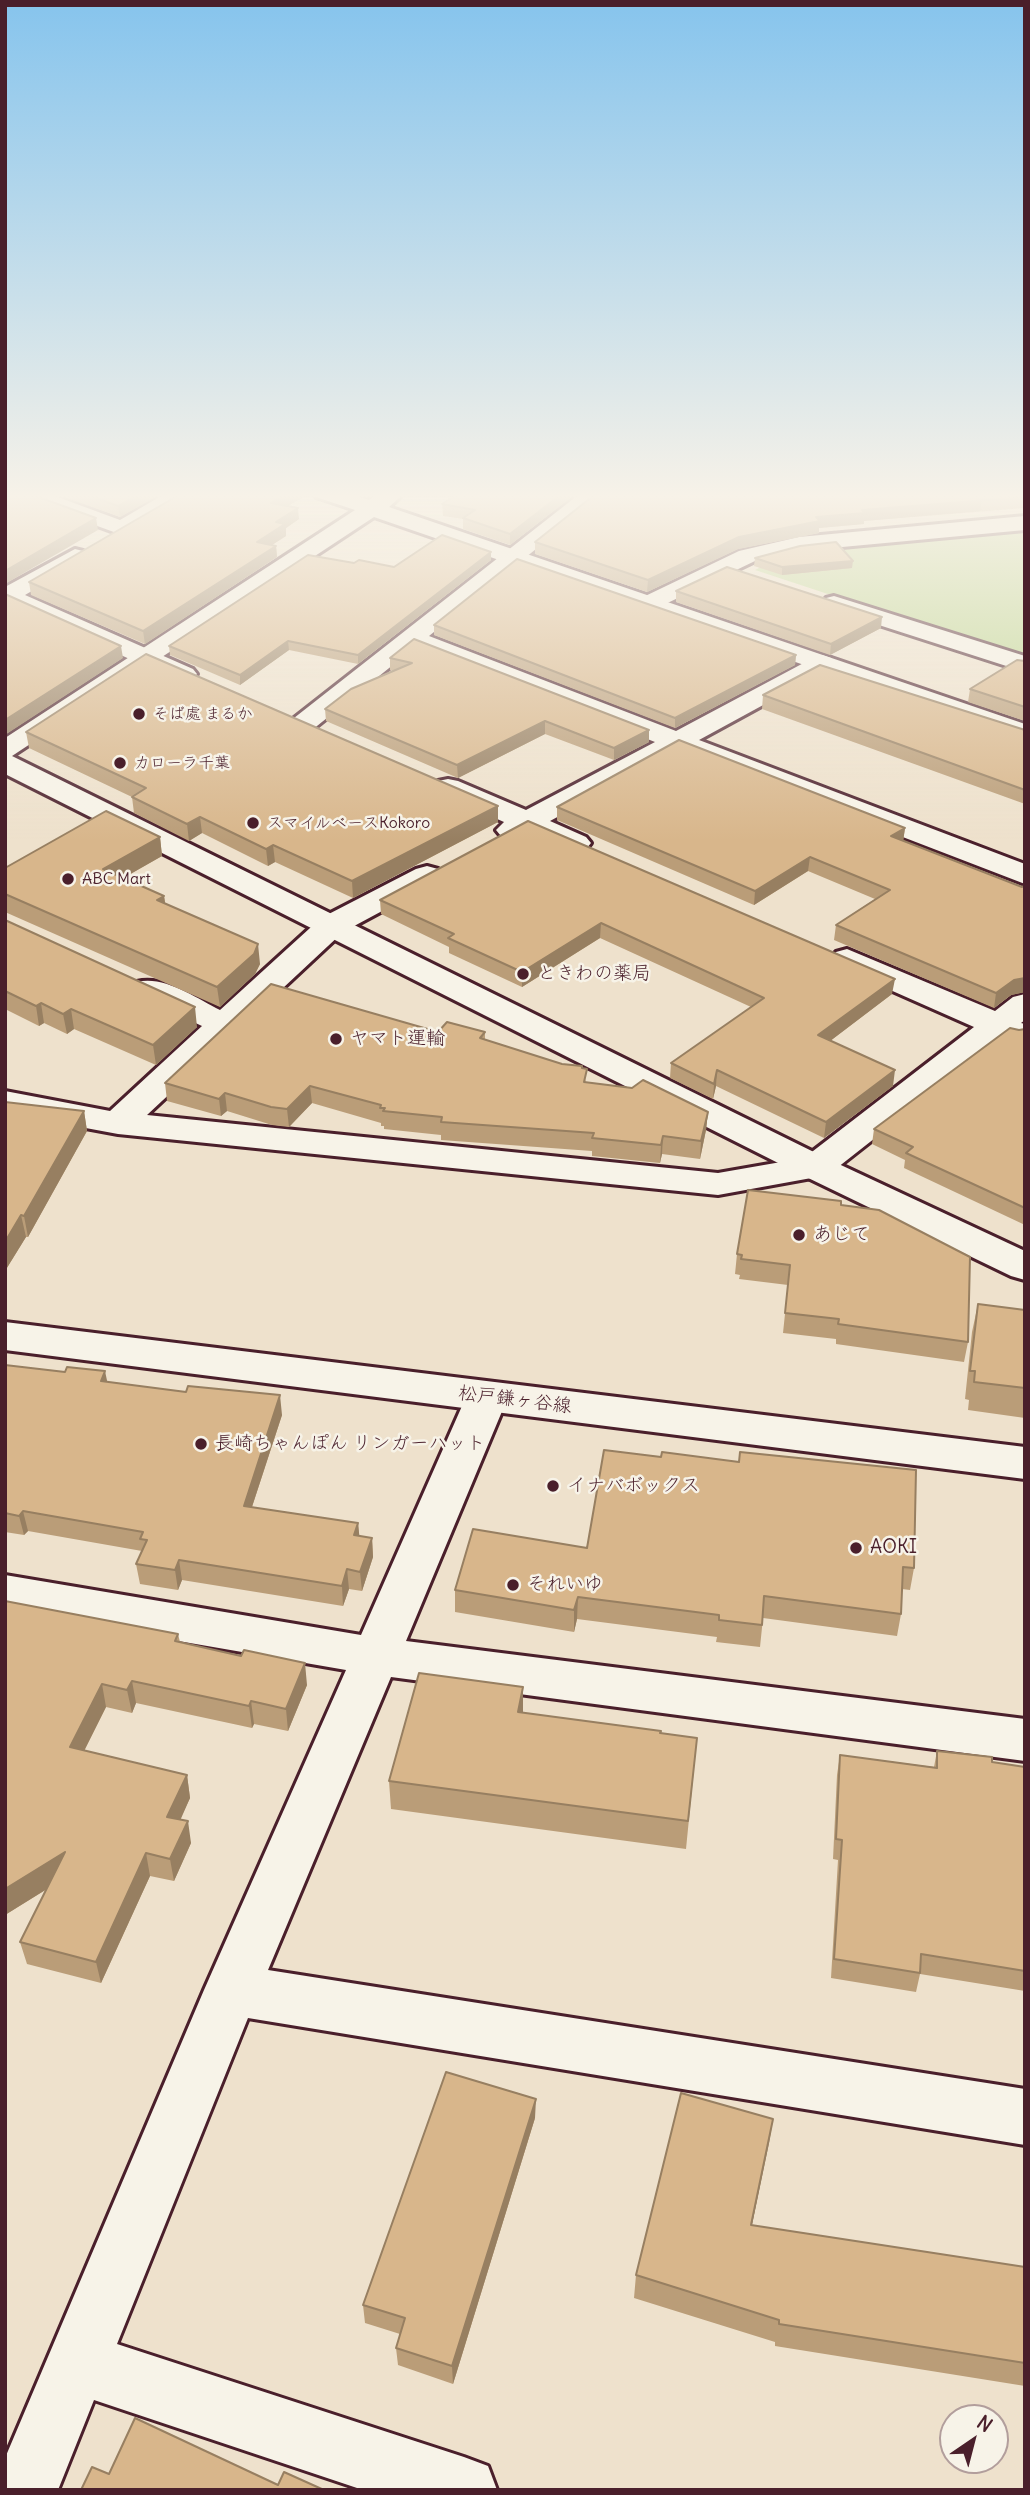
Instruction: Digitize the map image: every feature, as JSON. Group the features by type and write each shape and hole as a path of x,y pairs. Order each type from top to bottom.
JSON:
{"street":[{"path":"35,608 203,682"},
{"path":"5,750 220,608"},
{"path":"303,724 449,608"},
{"path":"660,608 1025,733"},
{"path":"853,608 1025,664"},
{"path":"413,639 1025,875"},
{"path":"493,840 822,663"},
{"path":"5,763 815,1167 1025,1268"},
{"path":"428,778 604,854"},
{"path":"118,1123 332,925 446,865"},
{"path":"820,948 1011,1030"},
{"path":"115,973 224,1024"},
{"path":"5,1102 118,1123 718,1184 815,1167 1011,1030 1025,1004"},
{"name":"松戸鎌ヶ谷線","path":"5,1336 1025,1463"},
{"path":"25,2490 232,1990 487,1397"},
{"path":"5,1593 375,1657 1025,1740"},
{"path":"232,1990 1025,2117"},
{"path":"78,2363 464,2490"}],"green space":[{"path":"872,608 1025,608 1025,659"}],"building":[{"path":"5,608 37,608 121,646 5,720"},
{"path":"90,608 178,608 143,631"},
{"path":"226,608 418,608 358,655 288,641 240,675 169,646"},
{"path":"455,608 661,608 796,655 675,718 434,625"},
{"path":"727,608 855,608 882,617 831,644"},
{"path":"414,639 649,730 614,748 545,721 457,765 325,709 351,689 412,663 390,658"},
{"path":"146,654 498,806 352,881 273,845 266,849 200,817 187,824 132,797 146,788 26,732"},
{"path":"1017,660 1025,661 1025,707 970,689"},
{"path":"820,665 1025,730 1025,790 763,695"},
{"path":"679,740 905,828 891,836 1022,887 1025,885 1025,978 1014,980 996,993 836,925 890,890 810,857 755,891 557,807"},
{"path":"106,811 160,837 103,869 164,896 157,900 258,944 254,954 217,987 5,894 5,868"},
{"path":"528,821 895,979 818,1035 895,1070 826,1122 717,1070 714,1084 671,1063 764,998 601,923 522,972 448,938 454,934 380,900"},
{"path":"5,920 195,1007 153,1045 71,1009 63,1014 41,1003 36,1006 5,991"},
{"path":"271,984 438,1032 447,1022 485,1032 480,1038 562,1064 582,1066 587,1069 584,1082 632,1088 643,1080 708,1112 701,1141 663,1136 661,1145 592,1138 594,1133 441,1122 442,1117 383,1111 385,1108 380,1108 381,1105 310,1086 287,1109 225,1093 219,1099 165,1083"},
{"path":"1010,1028 1025,1029 1025,1208 906,1153 913,1147 874,1129"},
{"path":"5,1102 84,1111 24,1216 21,1215 5,1242"},
{"path":"748,1190 841,1201 841,1205 879,1210 970,1257 968,1342 838,1324 839,1319 785,1313 790,1265 741,1259 742,1255 737,1254"},
{"path":"978,1304 1025,1310 1025,1388 974,1382 975,1371 970,1371"},
{"path":"5,1365 65,1372 67,1367 105,1371 101,1381 186,1392 188,1386 280,1395 244,1506 358,1523 354,1535 372,1538 360,1572 347,1569 342,1586 179,1560 175,1570 136,1564 147,1540 140,1539 143,1532 23,1511 19,1516 5,1513"},
{"path":"604,1450 661,1457 662,1452 739,1462 740,1452 916,1470 914,1568 903,1567 901,1614 764,1596 762,1625 719,1620 719,1615 578,1597 574,1610 455,1590 473,1529 587,1548"},
{"path":"5,1601 178,1634 175,1641 241,1656 244,1650 305,1663 286,1709 251,1701 249,1706 132,1681 127,1690 102,1684 70,1747 187,1775 167,1817 188,1821 170,1859 146,1853 96,1962 20,1942 65,1852 5,1889"},
{"path":"419,1673 523,1687 518,1712 697,1738 688,1821 389,1781"},
{"path":"937,1751 992,1757 992,1762 1025,1767 1025,1971 921,1954 920,1973 834,1959 842,1840 836,1839 840,1755 937,1768"},
{"path":"446,2072 536,2099 452,2366 396,2348 405,2318 363,2305"},
{"path":"681,2093 773,2119 751,2225 1025,2267 1025,2363 779,2324 779,2320 636,2275"},
{"path":"135,2418 278,2485 284,2472 324,2490 81,2490 92,2467 109,2474"}],"place":[{"name":"そば處 まるか","path":"139,714"},
{"name":"カローラ千葉","path":"120,763"},
{"name":"スマイルベースKokoro","path":"253,823"},
{"name":"ABC Mart","path":"68,879"},
{"name":"ときわの薬局","path":"523,974"},
{"name":"ヤマト運輸","path":"336,1039"},
{"name":"あじて","path":"799,1235"},
{"name":"長崎ちゃんぽん リンガーハット","path":"201,1444"},
{"name":"イナバボックス","path":"553,1486"},
{"name":"AOKI","path":"856,1548"},
{"name":"それいゆ","path":"513,1585"}]}
